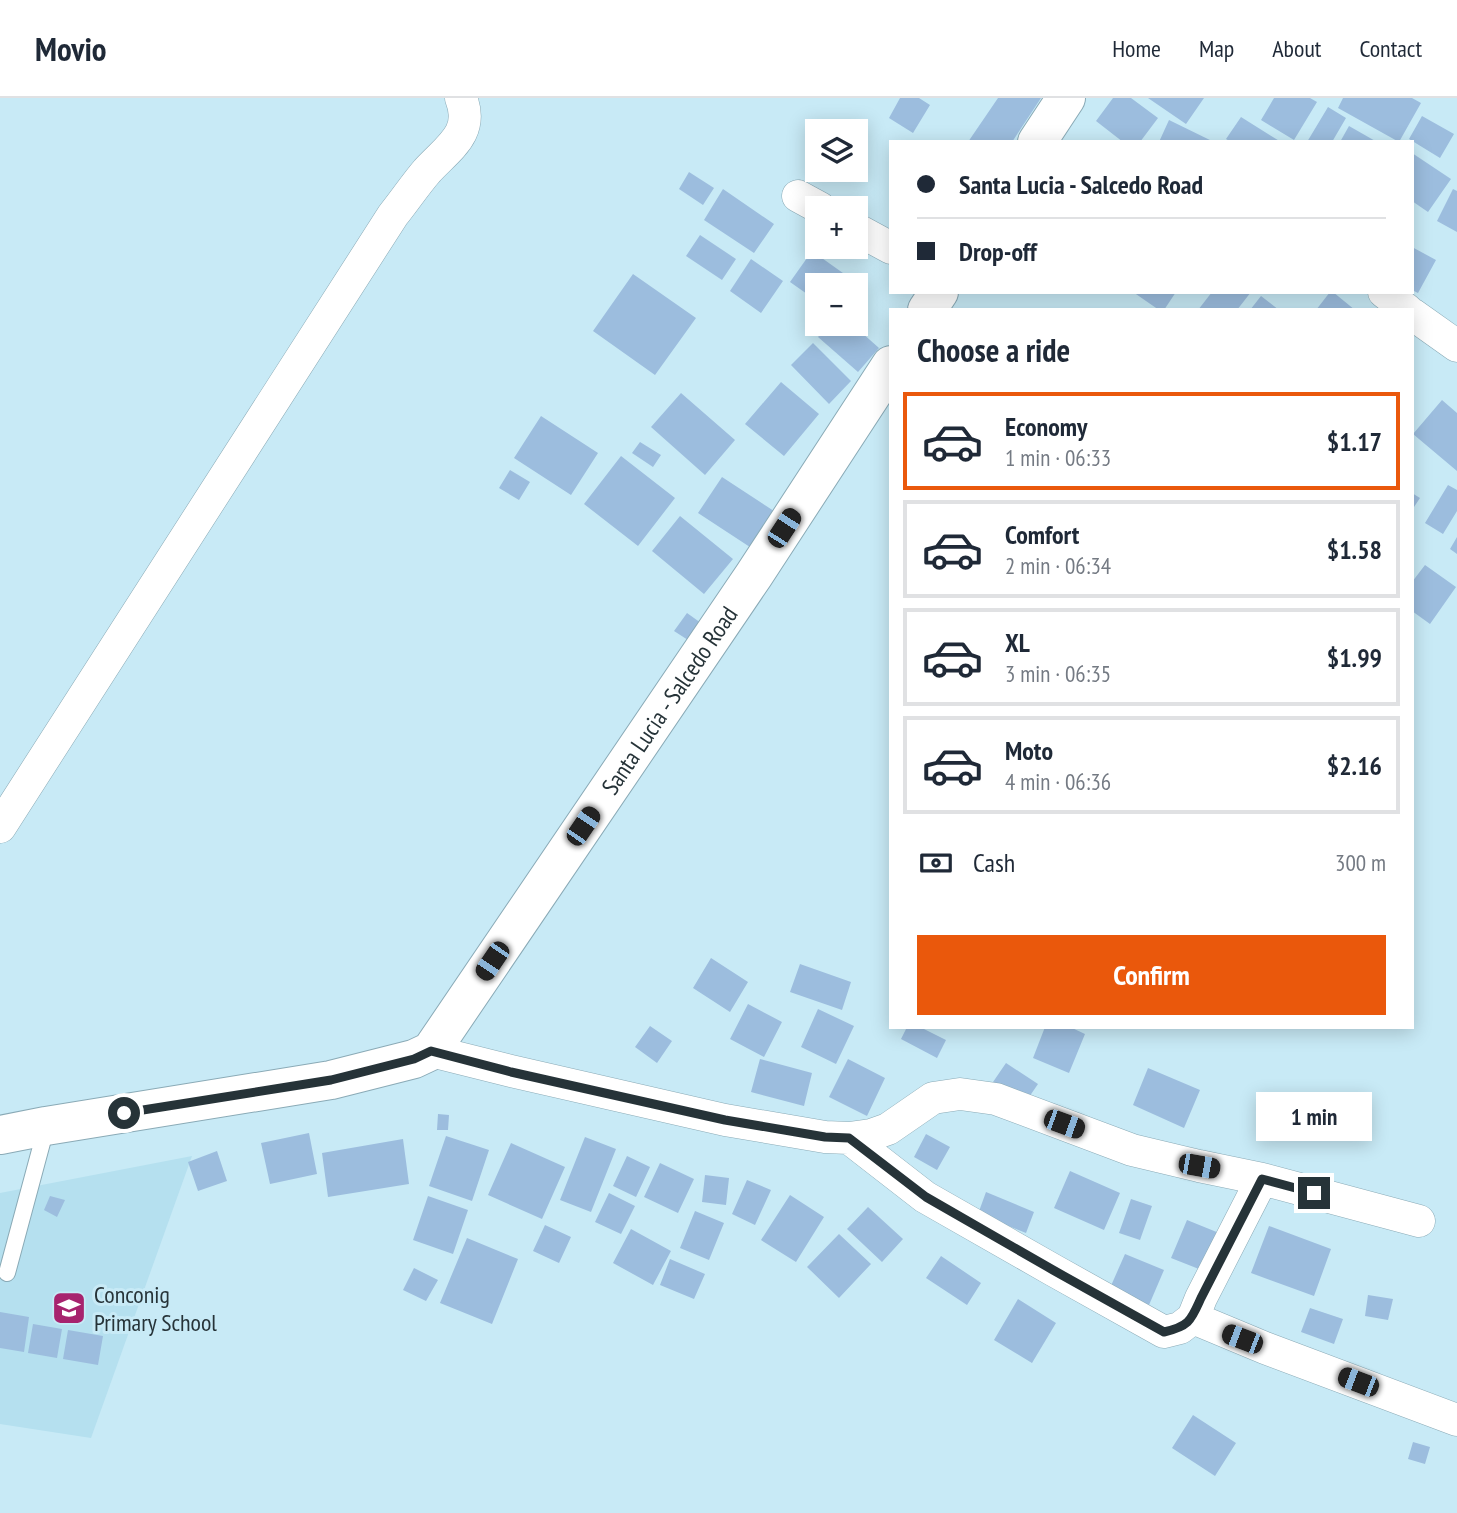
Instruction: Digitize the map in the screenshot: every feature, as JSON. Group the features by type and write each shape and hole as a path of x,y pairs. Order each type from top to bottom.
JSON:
{"main road":[{"path":"1038,140 1066,98"},
{"name":"Santa Lucia - Salcedo Road","path":"431,1051 754,575 889,368"},
{"path":"0,1135 331,1080 414,1059 431,1051"}],"street":[{"path":"0,827 393,215 428,171 450,150 464,127 466,111 461,98"},
{"path":"868,236 889,247"},
{"path":"1387,294 1404,308"},
{"path":"1414,315 1457,346"},
{"path":"431,1051 511,1072 725,1120 825,1137 849,1138 888,1129 933,1098 960,1094 996,1099 1132,1150 1262,1179 1419,1220"},
{"path":"849,1138 926,1197 1164,1332 1180,1328 1193,1318 1262,1179"},
{"path":"1193,1318 1220,1331 1457,1420"}],"lane":[{"path":"7,1273 46,1126"}],"shaded area":[{"name":"Conconig Primary School","path":"192,1156 91,1438 0,1424 0,1193"}],"building":[{"path":"900,98 919,98 930,105 913,133 889,118"},
{"path":"998,98 1041,98 1013,140 969,140"},
{"path":"1113,98 1131,98 1158,118 1142,140 1120,140 1096,121"},
{"path":"1148,98 1204,98 1186,124"},
{"path":"1274,98 1310,98 1317,102 1294,140 1261,120"},
{"path":"1343,98 1412,98 1421,103 1400,140 1395,140 1338,108"},
{"path":"1328,107 1346,118 1333,140 1308,140"},
{"path":"1422,116 1454,134 1440,158 1409,139"},
{"path":"1241,117 1278,140 1228,140"},
{"path":"1169,120 1210,140 1160,140"},
{"path":"1349,126 1374,140 1341,140"},
{"path":"1414,154 1451,179 1428,212 1414,202"},
{"path":"689,172 714,188 703,205 679,189"},
{"path":"723,189 774,224 754,253 704,220"},
{"path":"1453,189 1457,191 1457,232 1437,221"},
{"path":"700,235 736,259 722,280 686,256"},
{"path":"1414,248 1436,260 1418,293 1414,291"},
{"path":"751,259 783,281 761,313 730,291"},
{"path":"806,259 823,259 843,273 805,273 805,293 790,282"},
{"path":"633,274 696,318 655,375 593,331"},
{"path":"1136,294 1175,294 1165,308 1156,308"},
{"path":"1210,294 1249,294 1239,308 1200,308"},
{"path":"1328,294 1335,294 1353,308 1318,308"},
{"path":"1261,296 1276,308 1252,308"},
{"path":"866,336 879,348 858,372 818,337"},
{"path":"813,343 851,381 829,404 791,365"},
{"path":"781,382 819,414 784,456 745,424"},
{"path":"681,393 735,440 705,475 651,427"},
{"path":"1442,400 1457,413 1457,471 1414,435"},
{"path":"541,416 598,453 571,495 514,458"},
{"path":"640,442 661,455 653,467 632,453"},
{"path":"621,456 675,498 638,546 584,504"},
{"path":"510,470 530,482 519,500 499,488"},
{"path":"722,477 780,515 756,551 698,513"},
{"path":"1448,485 1457,490 1457,511 1443,534 1425,523"},
{"path":"1414,494 1420,498 1414,507"},
{"path":"680,516 733,559 704,594 652,551"},
{"path":"1457,537 1457,554 1450,549"},
{"path":"1425,565 1456,587 1430,624 1414,612 1414,579"},
{"path":"687,613 701,623 688,640 674,631"},
{"path":"711,958 748,982 730,1012 693,988"},
{"path":"800,964 851,982 842,1010 790,992"},
{"path":"748,1004 782,1022 764,1057 730,1039"},
{"path":"818,1009 854,1026 836,1064 801,1047"},
{"path":"650,1026 672,1041 657,1063 635,1047"},
{"path":"906,1029 924,1029 946,1040 937,1058 901,1039"},
{"path":"1044,1029 1074,1029 1085,1034 1069,1073 1033,1058"},
{"path":"760,1059 812,1073 804,1106 751,1092"},
{"path":"848,1059 885,1078 867,1116 829,1097"},
{"path":"1006,1063 1038,1084 1025,1103 993,1082"},
{"path":"1148,1068 1200,1090 1184,1128 1133,1105"},
{"path":"438,1114 449,1115 448,1130 437,1130"},
{"path":"309,1133 317,1174 270,1184 261,1143"},
{"path":"926,1134 950,1147 937,1170 914,1157"},
{"path":"446,1136 489,1150 472,1201 429,1186"},
{"path":"585,1137 616,1149 591,1212 560,1200"},
{"path":"403,1139 409,1184 328,1197 322,1153"},
{"path":"511,1143 565,1167 542,1219 488,1195"},
{"path":"217,1151 227,1181 198,1191 188,1162"},
{"path":"627,1156 650,1167 636,1197 613,1186"},
{"path":"660,1163 694,1179 678,1213 644,1197"},
{"path":"1070,1171 1120,1193 1104,1230 1054,1208"},
{"path":"705,1175 729,1178 726,1205 702,1202"},
{"path":"747,1180 771,1190 755,1225 732,1214"},
{"path":"986,1192 1034,1212 1026,1233 978,1214"},
{"path":"609,1193 635,1206 621,1234 595,1222"},
{"path":"790,1195 824,1217 796,1262 761,1240"},
{"path":"50,1196 65,1200 57,1217 44,1210"},
{"path":"428,1196 468,1210 453,1254 413,1240"},
{"path":"1131,1199 1152,1206 1140,1240 1119,1233"},
{"path":"868,1207 903,1239 882,1262 847,1229"},
{"path":"695,1211 724,1223 709,1260 680,1248"},
{"path":"1187,1220 1224,1235 1209,1273 1171,1258"},
{"path":"545,1225 571,1237 559,1263 533,1251"},
{"path":"1269,1226 1331,1249 1314,1296 1251,1273"},
{"path":"631,1229 671,1251 653,1285 613,1263"},
{"path":"839,1234 871,1264 839,1298 807,1267"},
{"path":"467,1238 518,1259 492,1324 440,1303"},
{"path":"1125,1254 1164,1270 1149,1305 1110,1288"},
{"path":"941,1256 981,1283 967,1305 926,1278"},
{"path":"670,1259 705,1274 694,1299 660,1285"},
{"path":"414,1268 438,1280 426,1301 403,1290"},
{"path":"1368,1295 1393,1299 1388,1320 1365,1316"},
{"path":"1018,1299 1056,1323 1032,1363 994,1340"},
{"path":"1310,1308 1343,1319 1334,1344 1301,1332"},
{"path":"0,1312 29,1317 24,1352 0,1348"},
{"path":"33,1324 62,1329 57,1358 28,1353"},
{"path":"68,1330 103,1336 98,1365 63,1359"},
{"path":"1193,1415 1236,1443 1215,1476 1172,1448"},
{"path":"1413,1442 1430,1447 1425,1464 1408,1459"}],"place":[{"name":"Conconig Primary School","path":"69,1308"}],"route":[{"path":"124,1113 331,1080 414,1059 431,1051 511,1072 725,1120 825,1137 849,1138 926,1197 1164,1332 1180,1328 1193,1318 1262,1179 1314,1193"}]}
